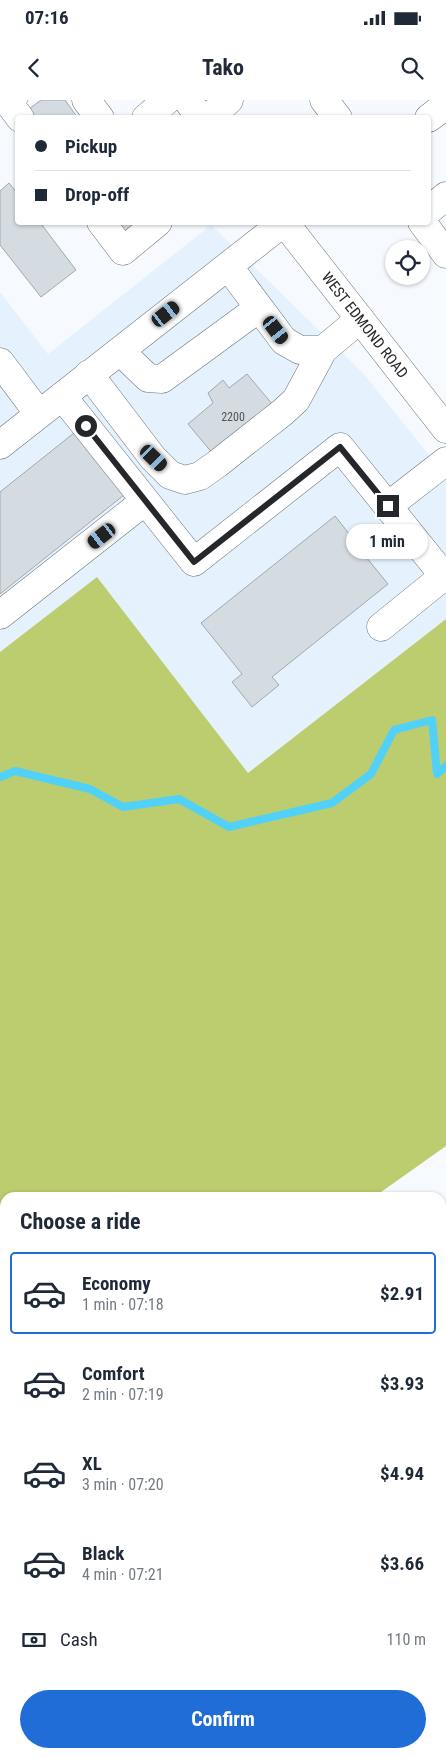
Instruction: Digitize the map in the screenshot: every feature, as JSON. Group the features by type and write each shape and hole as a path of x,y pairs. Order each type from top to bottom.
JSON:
{"street":[{"path":"86,100 98,115"},
{"path":"150,115 167,100"},
{"path":"187,100 199,115"},
{"path":"212,115 229,100"},
{"path":"324,100 336,115"},
{"path":"431,116 446,105"},
{"path":"431,208 446,196"},
{"path":"103,225 123,251 154,225"},
{"path":"0,445 280,225"},
{"name":"WEST EDMOND ROAD","path":"286,225 446,429"},
{"path":"424,225 446,254"},
{"path":"228,266 284,341 300,350 323,350"},
{"path":"120,351 148,378 162,379 259,308"},
{"path":"90,374 154,458 170,474 185,480 200,476 217,464 296,400 323,350 360,319"},
{"path":"0,362 39,414"},
{"path":"62,396 194,562 340,447 444,576 381,627"},
{"path":"388,506 446,461"},
{"path":"0,615 145,501"}],"shaded area":[{"path":"211,225 363,373 446,476 446,619 248,773 97,577 0,652 0,292 48,354"}],"green space":[{"path":"97,577 248,773 446,619 446,1146 381,1192 0,1192 0,652"}],"building":[{"path":"41,100 65,100 76,115 34,115 29,109"},
{"path":"9,183 15,190 15,225 42,225 76,270 41,297 0,245 0,191"},
{"path":"119,225 147,225 130,239"},
{"path":"247,374 278,411 213,454 188,424 213,403 208,393 223,380 229,388"},
{"path":"74,433 124,495 0,594 0,492"},
{"path":"335,516 354,540 364,533 377,549 366,557 388,584 272,677 279,685 252,707 232,682 242,674 201,623"}],"waterway":[{"path":"0,777 15,771 90,789 123,807 179,799 229,827 332,803 371,774 394,730 432,720 437,774 446,766"}],"route":[{"path":"86,426 194,562 340,447 388,506"}]}
